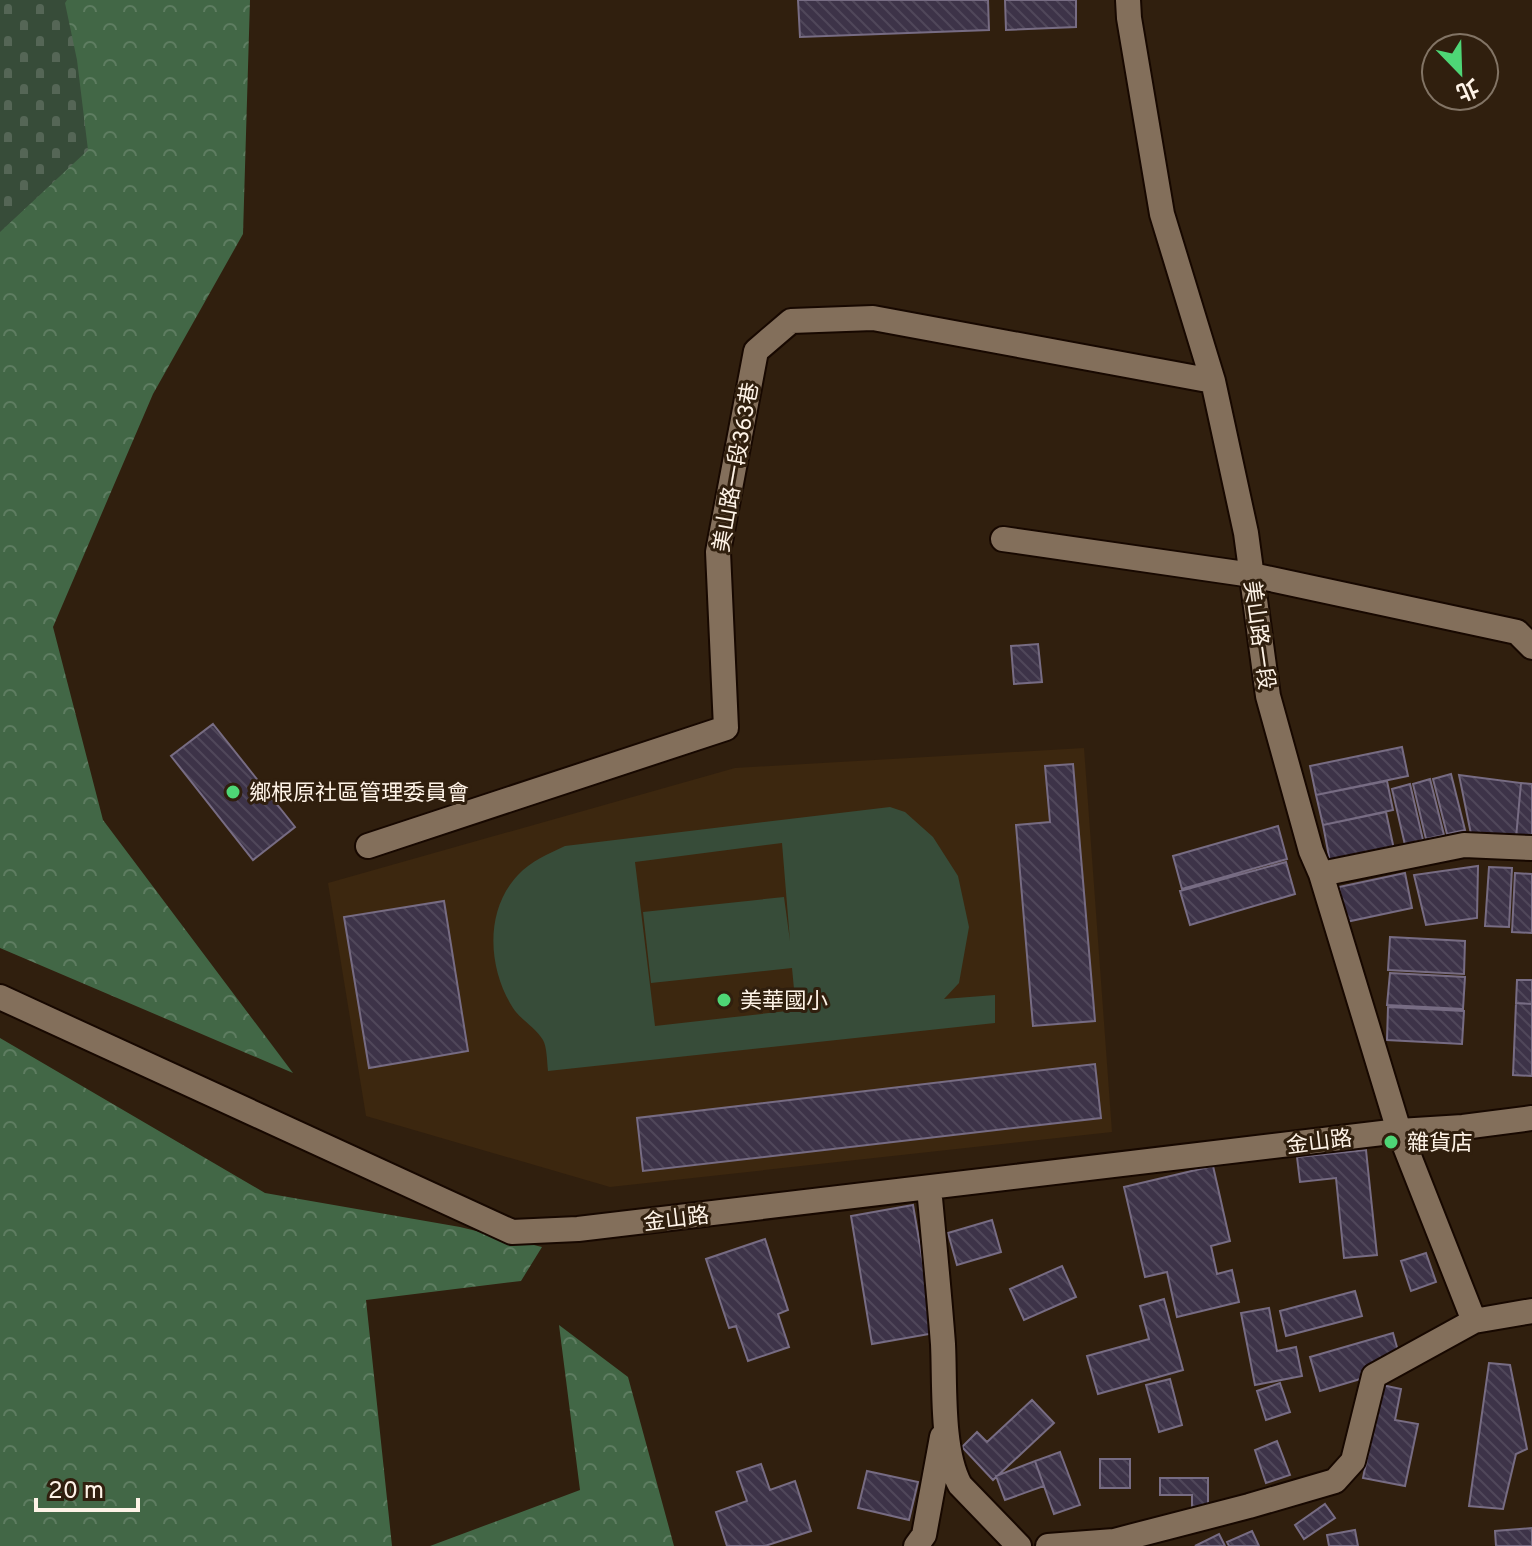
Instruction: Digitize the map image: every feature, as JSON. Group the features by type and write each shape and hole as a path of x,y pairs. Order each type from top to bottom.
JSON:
{"street":[{"name":"美山路一段","path":"1128,0 1162,214 1213,381 1246,533 1268,696 1311,851 1321,874 1399,1131 1474,1321"},
{"name":"美山路一段363巷","path":"368,846 726,728 718,552 756,351 791,321 873,318 1213,381"},
{"path":"1003,539 1252,575 1517,632 1532,647"},
{"path":"1321,874 1464,845 1532,848"},
{"name":"金山路","path":"0,997 512,1232 593,1227 1399,1131"},
{"path":"1399,1131 1532,1118"},
{"path":"929,1188 946,1414 954,1473 960,1485 1019,1546"},
{"path":"1048,1546 1114,1541 1335,1481 1353,1461 1374,1376 1474,1321 1532,1311"},
{"path":"916,1546 924,1535 946,1414"}],"shaded area":[{"name":"美華國小","path":"1084,748 1112,1132 610,1187 366,1116 328,883 735,768"}],"green space":[{"path":"0,0 250,0 243,234 153,394 53,627 103,820 293,1073 0,948"},
{"path":"0,0 67,0 88,150 0,232"},
{"path":"890,807 905,812 933,837 958,876 969,927 959,983 944,999 995,995 995,1023 548,1071 543,1040 516,1012 505,993 498,976 493,940 499,905 507,889 528,866 565,846","holes":["782,843 790,941 784,897 643,912 651,983 792,968 796,1010 655,1026 635,862"]},
{"path":"0,1038 265,1193 460,1227 542,1247 521,1281 366,1300 392,1546 0,1546"},
{"path":"559,1325 628,1377 674,1546 430,1546 580,1490"}],"building":[{"path":"798,0 988,0 989,30 800,37"},
{"path":"1005,0 1076,0 1076,27 1006,30"},
{"path":"1038,644 1042,682 1014,684 1011,646"},
{"name":"鄉根原社區管理委員會","path":"213,724 295,827 253,860 171,756"},
{"path":"1402,747 1408,776 1316,795 1310,766"},
{"path":"1073,764 1095,1021 1033,1026 1016,825 1050,822 1045,766"},
{"path":"1451,774 1465,830 1447,834 1433,779"},
{"path":"1459,775 1521,783 1516,838 1471,834"},
{"path":"1430,779 1444,835 1426,839 1413,784"},
{"path":"1387,781 1393,810 1323,825 1316,795"},
{"path":"1521,783 1532,784 1532,840 1516,838"},
{"path":"1410,784 1423,840 1405,845 1392,789"},
{"path":"1386,812 1395,854 1331,867 1323,825"},
{"path":"1278,826 1287,859 1182,889 1173,856"},
{"path":"1286,862 1295,894 1190,925 1180,891"},
{"path":"1478,866 1477,918 1426,925 1414,875"},
{"path":"1489,867 1512,868 1509,927 1485,926"},
{"path":"1405,873 1412,908 1346,922 1339,887"},
{"path":"1515,873 1532,874 1532,933 1512,932"},
{"path":"444,901 468,1051 369,1068 344,917"},
{"path":"1390,937 1465,941 1464,974 1388,970"},
{"path":"1390,973 1465,977 1463,1009 1387,1005"},
{"path":"1517,980 1532,980 1532,1004 1516,1003"},
{"path":"1516,1003 1532,1004 1532,1076 1513,1075"},
{"path":"1388,1007 1464,1011 1462,1044 1387,1040"},
{"path":"1095,1064 1101,1118 643,1171 637,1118"},
{"path":"1366,1150 1377,1255 1344,1258 1336,1178 1300,1182 1297,1157"},
{"path":"1213,1166 1230,1241 1211,1246 1217,1274 1232,1270 1239,1302 1177,1317 1167,1272 1145,1277 1124,1187"},
{"path":"913,1205 935,1333 872,1344 851,1216"},
{"path":"992,1220 1001,1252 957,1265 948,1233"},
{"path":"765,1239 788,1310 778,1314 789,1347 748,1361 736,1326 729,1328 706,1259"},
{"path":"1426,1253 1436,1282 1411,1291 1401,1261"},
{"path":"1062,1266 1076,1297 1024,1320 1010,1289"},
{"path":"1355,1291 1362,1316 1286,1336 1280,1311"},
{"path":"1164,1299 1183,1370 1098,1394 1087,1356 1149,1339 1140,1306"},
{"path":"1269,1308 1277,1351 1296,1347 1302,1376 1255,1385 1241,1313"},
{"path":"1393,1333 1400,1358 1365,1369 1367,1377 1320,1391 1310,1357"},
{"path":"1489,1363 1510,1365 1527,1449 1516,1454 1503,1509 1469,1506"},
{"path":"1170,1379 1182,1425 1159,1432 1146,1385"},
{"path":"1280,1383 1290,1412 1266,1420 1257,1391"},
{"path":"1382,1385 1401,1389 1395,1420 1418,1424 1405,1486 1363,1478"},
{"path":"1032,1400 1054,1423 993,1480 962,1447 977,1432 987,1442"},
{"path":"1277,1441 1290,1475 1266,1483 1255,1450"},
{"path":"1060,1452 1080,1505 1054,1514 1035,1461"},
{"path":"1100,1459 1130,1459 1130,1488 1100,1488"},
{"path":"1035,1461 1044,1486 1005,1500 996,1476"},
{"path":"761,1464 770,1490 795,1481 811,1531 765,1546 727,1546 716,1512 747,1501 737,1472"},
{"path":"867,1471 918,1482 909,1520 858,1508"},
{"path":"1160,1478 1208,1478 1208,1512 1192,1512 1192,1495 1160,1495"},
{"path":"1325,1504 1335,1518 1304,1539 1295,1525"},
{"path":"1532,1528 1532,1546 1496,1546 1495,1531"},
{"path":"1355,1530 1358,1546 1329,1546 1327,1535"},
{"path":"1252,1531 1259,1546 1229,1546 1227,1542"},
{"path":"1219,1534 1225,1546 1195,1546"}],"place":[{"name":"鄉根原社區管理委員會","path":"233,792"},
{"name":"美華國小","path":"724,1000"},
{"name":"雜貨店","path":"1391,1142"}]}
